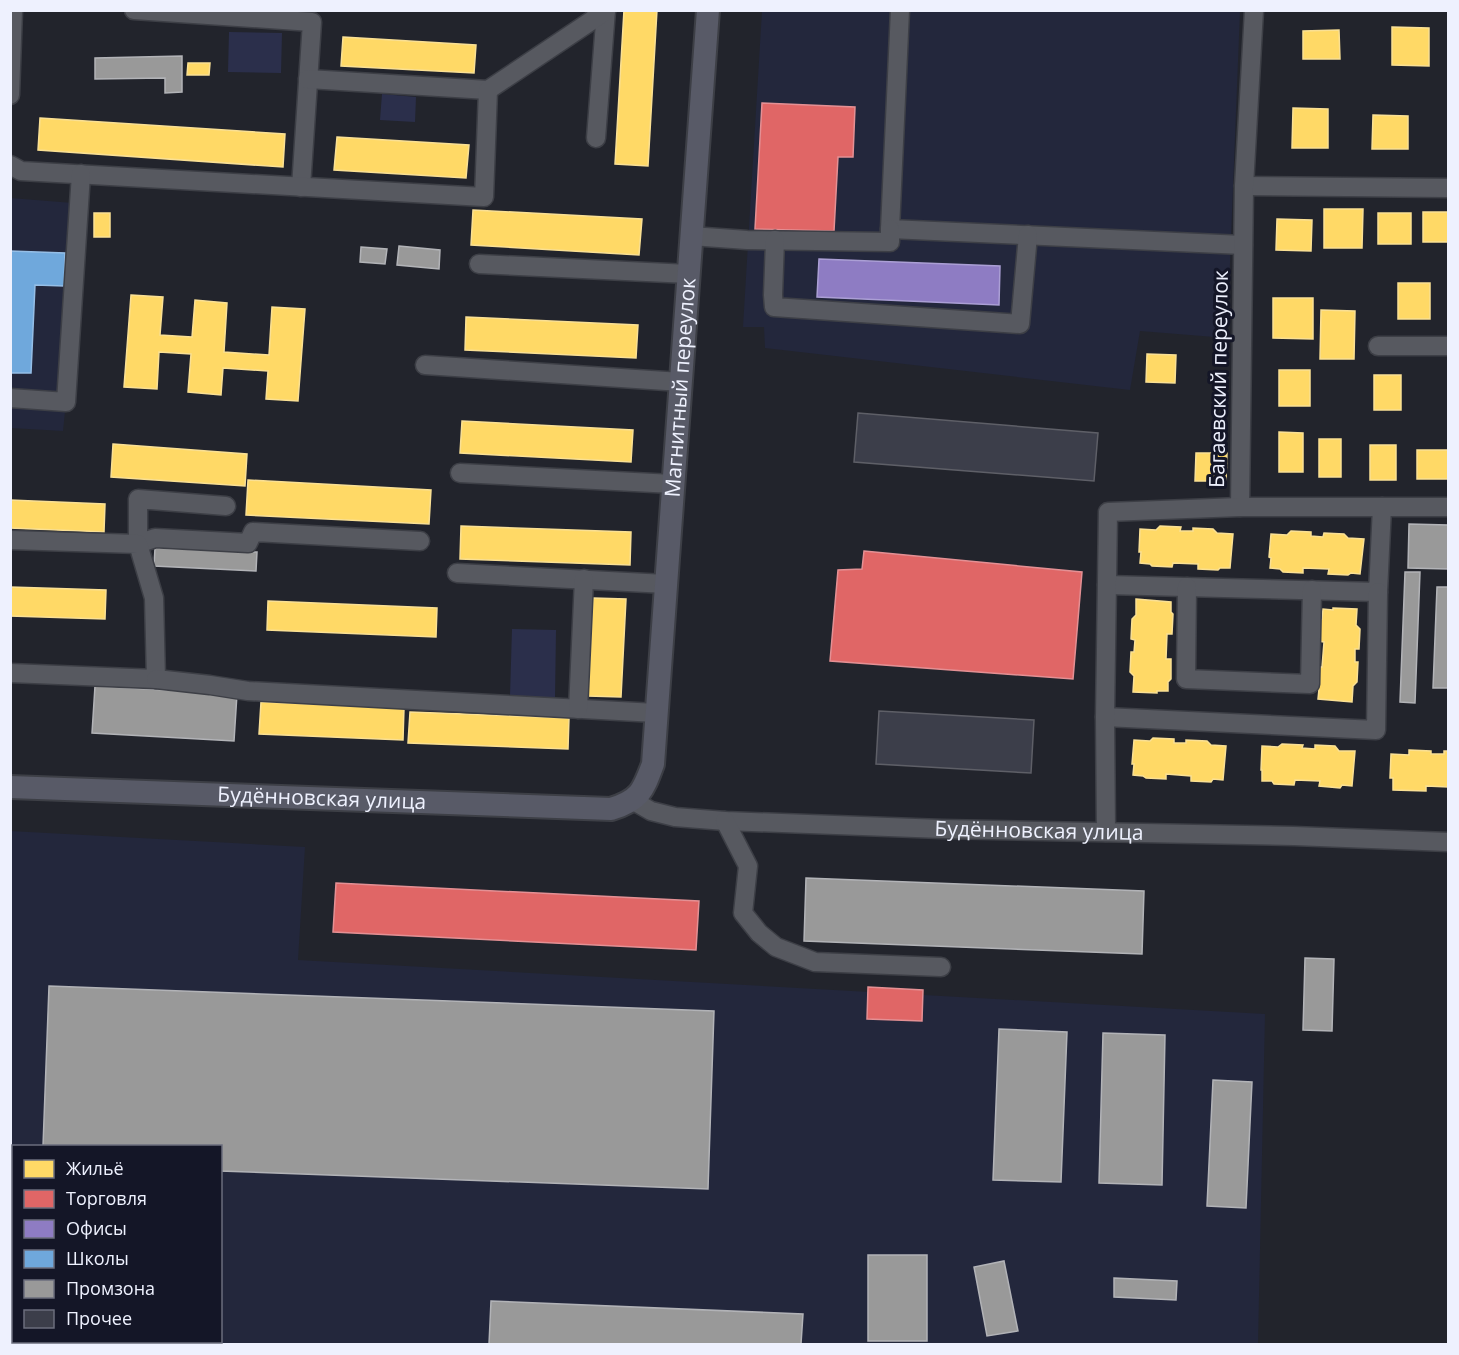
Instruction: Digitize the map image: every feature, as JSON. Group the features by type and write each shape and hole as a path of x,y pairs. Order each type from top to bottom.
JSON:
{"main road":[{"name":"Магнитный переулок","path":"632,800 644,787 653,764 708,10"},
{"name":"Будённовская улица","path":"10,787 611,808 632,800"}],"street":[{"path":"10,95 13,10"},
{"path":"134,10 312,22 302,187"},
{"path":"596,10 606,11"},
{"path":"692,236 890,242 900,10"},
{"name":"Багаевский переулок","path":"1254,10 1244,186 1240,507 1449,507"},
{"path":"309,79 489,90 606,11"},
{"path":"596,138 606,11"},
{"path":"10,165 21,171 484,197 489,90"},
{"path":"10,398 66,402 81,174"},
{"path":"1244,186 1449,188"},
{"path":"890,228 1243,245"},
{"path":"775,240 774,307 1020,324 1028,235"},
{"path":"479,264 689,274"},
{"path":"1378,346 1449,346"},
{"path":"424,365 681,382"},
{"path":"460,473 673,484"},
{"path":"156,679 154,598 138,544 138,499 226,506"},
{"path":"1106,832 1108,512 1240,507"},
{"path":"1105,717 1376,730 1382,507"},
{"path":"10,540 138,544 155,538 249,543 253,532 420,541"},
{"path":"457,573 666,584"},
{"path":"578,709 584,579"},
{"path":"1107,585 1378,592"},
{"path":"1187,587 1186,679 1310,684 1312,590"},
{"path":"10,673 156,679 248,691 656,713"},
{"name":"Будённовская улица","path":"632,800 651,811 675,817 725,821 1449,842"},
{"path":"725,821 748,866 743,913 759,933 776,947 815,962 941,968"}],"shaded area":[{"path":"762,11 1240,11 1227,338 1140,331 1130,390 765,348 764,327 743,327"},
{"path":"229,32 282,33 281,73 228,72"},
{"path":"382,94 416,97 415,122 380,120"},
{"path":"10,198 86,204 63,431 11,428"},
{"path":"512,629 556,630 555,698 510,696"},
{"path":"10,831 305,847 298,960 1265,1014 1258,1344 11,1344"}],"building: Жильё":[{"path":"624,10 657,10 648,166 615,164"},
{"path":"1392,27 1429,28 1429,66 1392,65"},
{"path":"1339,30 1340,59 1303,59 1303,31"},
{"path":"343,37 476,45 474,73 341,66"},
{"path":"188,63 210,63 209,75 187,75"},
{"path":"1293,108 1328,109 1328,148 1292,148"},
{"path":"1373,115 1408,116 1408,149 1372,149"},
{"path":"40,118 285,134 283,167 38,150"},
{"path":"337,137 469,145 466,178 334,170"},
{"path":"1324,209 1363,209 1362,248 1324,248"},
{"path":"473,210 642,219 639,255 471,245"},
{"path":"1423,212 1448,212 1448,242 1423,242"},
{"path":"94,213 110,213 110,237 94,237"},
{"path":"1378,213 1411,213 1411,244 1378,244"},
{"path":"1277,219 1312,220 1311,251 1276,250"},
{"path":"1398,283 1430,283 1430,319 1398,319"},
{"path":"131,295 163,297 160,335 192,337 195,300 227,303 224,352 269,355 272,307 305,309 298,401 266,399 268,371 223,368 221,395 188,392 191,354 159,352 157,389 124,387"},
{"path":"1273,298 1313,298 1313,339 1273,338"},
{"path":"1321,310 1355,311 1354,359 1320,359"},
{"path":"466,317 638,325 636,358 465,350"},
{"path":"1147,354 1176,355 1175,383 1146,382"},
{"path":"1279,370 1310,370 1310,406 1279,406"},
{"path":"1374,375 1401,375 1401,410 1374,410"},
{"path":"462,421 633,430 631,462 460,453"},
{"path":"1279,432 1303,433 1303,472 1279,472"},
{"path":"1319,439 1341,439 1341,477 1319,477"},
{"path":"113,444 247,454 245,486 111,477"},
{"path":"1370,445 1396,445 1396,480 1370,480"},
{"path":"1417,450 1448,450 1448,479 1417,479"},
{"path":"1196,453 1227,453 1226,481 1195,481"},
{"path":"248,480 431,490 429,524 246,515"},
{"path":"10,500 105,504 104,532 10,528"},
{"path":"461,526 631,532 630,565 460,559"},
{"path":"1160,526 1181,527 1180,531 1193,531 1193,528 1213,529 1217,533 1233,534 1230,568 1198,569 1198,564 1173,563 1172,567 1140,563 1140,529 1156,530"},
{"path":"1291,531 1311,532 1311,536 1323,537 1324,533 1344,534 1348,538 1364,539 1360,574 1328,574 1329,569 1303,568 1303,573 1283,572 1280,569 1270,568 1271,534 1287,535"},
{"path":"10,587 106,590 105,619 10,616"},
{"path":"593,598 626,599 621,697 588,696"},
{"path":"1136,599 1171,602 1172,634 1167,634 1166,659 1171,659 1171,679 1168,682 1168,691 1133,692 1134,676 1130,672 1131,652 1134,652 1135,640 1131,639 1132,619 1136,615"},
{"path":"268,601 437,608 436,637 267,630"},
{"path":"1333,608 1357,609 1356,625 1360,629 1359,649 1355,649 1355,662 1358,662 1357,682 1353,686 1352,702 1318,699 1317,667 1322,667 1324,642 1318,641 1319,621 1322,619 1323,609 1333,610"},
{"path":"261,702 404,708 403,740 259,734"},
{"path":"410,712 569,718 568,749 408,743"},
{"path":"1153,738 1174,739 1174,743 1186,743 1186,740 1207,741 1211,745 1226,746 1223,780 1191,781 1191,776 1166,774 1166,779 1133,775 1134,740 1150,741"},
{"path":"1282,744 1303,745 1302,748 1315,749 1315,745 1335,746 1339,751 1355,751 1352,786 1342,785 1340,788 1319,786 1320,781 1295,780 1294,785 1262,781 1262,746 1278,747"},
{"path":"1409,750 1431,751 1431,754 1444,754 1444,751 1448,751 1448,787 1426,786 1426,791 1393,790 1393,778 1390,778 1391,754 1409,755"}],"building: Торговля":[{"path":"762,103 855,107 853,157 838,157 834,231 755,229"},
{"path":"864,551 1082,572 1073,679 830,661 838,570 862,569"},
{"path":"336,883 699,901 696,950 333,932"},
{"path":"868,987 923,990 922,1021 867,1019"}],"building: Офисы":[{"path":"819,259 1000,266 999,305 817,297"}],"building: Школы":[{"path":"10,251 65,253 64,286 35,285 31,373 10,373"}],"building: Промзона":[{"path":"182,56 182,92 165,93 165,78 95,79 95,58"},
{"path":"399,246 440,250 439,269 397,265"},
{"path":"361,247 387,249 385,264 360,262"},
{"path":"1409,524 1448,525 1448,569 1408,568"},
{"path":"155,548 257,552 256,571 154,566"},
{"path":"1405,572 1420,572 1415,703 1400,702"},
{"path":"1437,587 1448,587 1448,688 1433,688"},
{"path":"95,686 237,694 234,741 92,733"},
{"path":"806,878 1144,891 1142,954 804,941"},
{"path":"1305,958 1334,959 1332,1031 1303,1030"},
{"path":"49,986 714,1011 708,1189 222,1171 222,1145 43,1145"},
{"path":"999,1029 1067,1032 1061,1182 993,1180"},
{"path":"1103,1033 1165,1035 1162,1185 1099,1183"},
{"path":"1213,1080 1252,1082 1246,1208 1207,1206"},
{"path":"868,1255 927,1255 927,1341 868,1341"},
{"path":"1004,1261 1018,1331 987,1336 974,1267"},
{"path":"1114,1278 1177,1281 1176,1300 1114,1297"},
{"path":"491,1301 803,1314 801,1344 489,1344"}],"building: Прочее":[{"path":"858,413 1098,433 1094,481 854,462"},
{"path":"879,711 1034,720 1031,773 876,764"}]}
